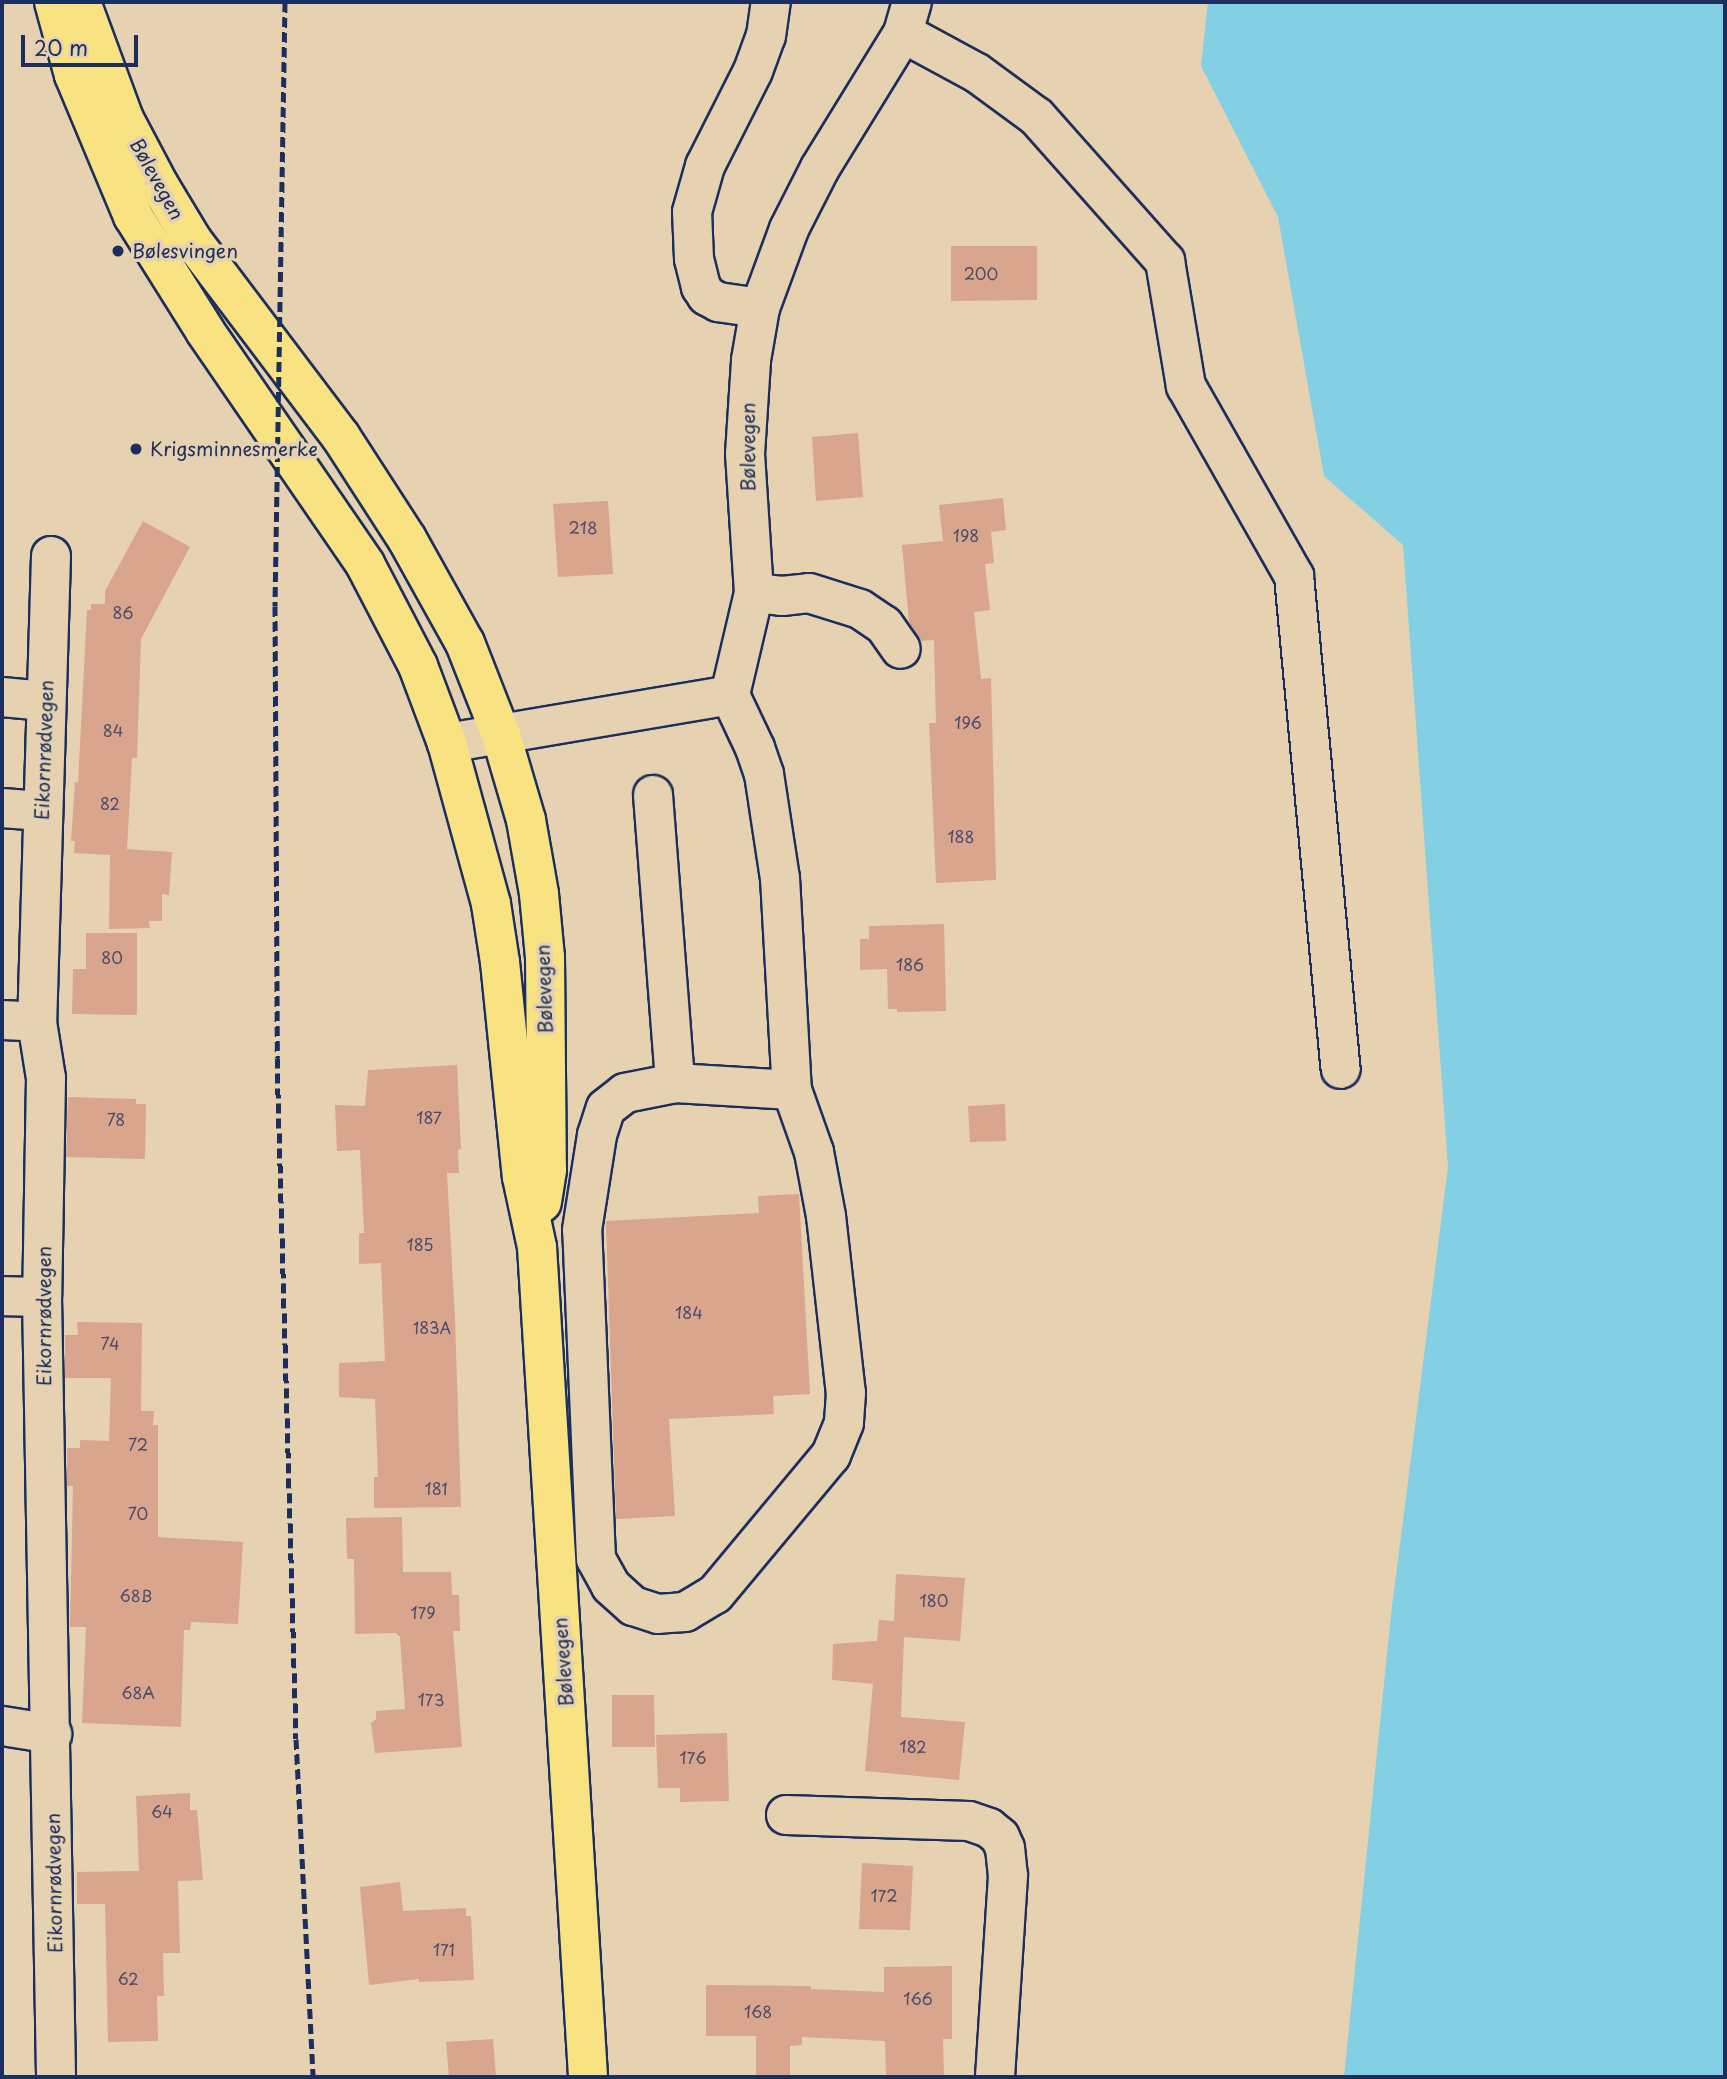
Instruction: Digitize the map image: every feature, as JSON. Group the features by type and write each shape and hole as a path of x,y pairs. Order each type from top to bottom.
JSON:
{"main road":[{"name":"Bølevegen","path":"54,2 74,75 133,216 162,266 365,564 418,666 447,743 491,904 500,962 522,1177 537,1247 588,2077"},
{"name":"Bølevegen","path":"81,2 124,119 192,240 341,437 408,539 466,643 501,735 526,820 539,894 545,957 547,1170 537,1247"}],"street":[{"path":"760,308 718,302 707,296 694,259 692,212 705,166 753,71 766,36 771,2"},
{"path":"907,18 1037,117 1165,261 1186,386 1294,576 1341,1069"},
{"name":"Bølevegen","path":"730,695 754,593 745,454 751,360 760,308 789,229 820,168 907,18"},
{"name":"Eikornrødvegen","path":"51,556 42,811 19,1021 46,1078 42,1297 52,1734 56,2077"},
{"path":"754,593 782,596 809,593 860,609 884,625 901,649"},
{"path":"447,743 730,695 764,774 779,878 792,1090 814,1152 826,1216 846,1393 844,1423 831,1455 715,1594 685,1612 658,1614 633,1606 611,1586 596,1559 582,1230 597,1135 606,1108 625,1093 675,1083 792,1090"},
{"path":"2,697 45,701"},
{"path":"653,795 675,1083"},
{"path":"2,808 42,811"},
{"path":"2,1296 42,1297"},
{"path":"2,1726 52,1734"},
{"path":"786,1815 969,1821 989,1828 1000,1837 1005,1848 1008,1876 995,2077"}],"water":[{"path":"1208,2 1725,2 1725,2077 1344,2077 1391,1615 1448,1167 1403,545 1324,476 1278,217 1201,66"}],"building":[{"path":"951,246 1037,246 1037,300 951,301"},
{"path":"858,433 863,497 816,501 812,437"},
{"path":"1003,498 1006,530 991,532 994,563 985,564 990,610 974,612 981,679 991,678 996,880 936,883 929,723 936,723 934,640 921,641 909,622 902,545 943,541 939,505"},
{"path":"608,501 613,574 558,577 553,504"},
{"path":"143,521 190,547 141,639 137,758 132,758 127,849 172,852 169,895 162,894 162,921 149,921 150,928 109,929 110,855 74,853 75,841 71,841 75,782 78,783 87,610 91,610 91,604 105,604 105,591"},
{"path":"944,924 946,1011 897,1012 897,1009 888,1009 887,969 860,970 860,939 869,939 869,926"},
{"path":"86,933 137,933 137,1015 72,1014 73,969 86,969"},
{"path":"457,1065 461,1149 458,1150 459,1173 447,1173 461,1507 374,1508 374,1477 378,1477 375,1399 339,1397 339,1363 385,1361 381,1263 359,1264 359,1233 364,1233 360,1150 337,1151 335,1105 365,1106 368,1070"},
{"path":"68,1097 136,1099 136,1104 146,1104 145,1159 66,1157"},
{"path":"1005,1104 1006,1141 970,1142 968,1106"},
{"path":"799,1194 810,1394 773,1396 774,1414 669,1419 675,1516 616,1519 606,1221 759,1213 758,1196"},
{"path":"77,1322 142,1323 141,1411 154,1411 153,1425 158,1425 158,1537 243,1542 238,1624 191,1622 190,1630 184,1630 181,1727 82,1723 86,1627 70,1627 73,1486 67,1486 67,1448 80,1448 80,1440 109,1441 111,1378 65,1378 65,1335 78,1335"},
{"path":"402,1517 403,1572 451,1572 452,1595 459,1595 460,1631 453,1631 462,1747 375,1753 371,1723 376,1719 376,1711 405,1709 400,1637 396,1633 355,1634 354,1559 347,1559 346,1518"},
{"path":"896,1574 965,1578 960,1641 904,1637 901,1717 965,1722 959,1780 865,1771 873,1684 832,1680 833,1644 877,1641 879,1620 894,1621"},
{"path":"612,1695 654,1695 655,1747 612,1747"},
{"path":"727,1733 729,1801 680,1802 680,1788 658,1788 656,1735"},
{"path":"190,1793 190,1810 197,1810 203,1880 178,1881 180,1953 163,1953 164,1996 157,1996 158,2041 108,2042 105,1904 77,1904 77,1872 139,1871 136,1796"},
{"path":"862,1863 913,1866 910,1930 859,1929"},
{"path":"400,1882 403,1911 466,1908 466,1916 471,1916 474,1980 419,1982 419,1979 369,1985 360,1887"},
{"path":"952,1966 952,2039 943,2039 944,2077 886,2077 885,2041 802,2037 802,2045 790,2046 790,2077 756,2077 756,2036 706,2036 706,1985 811,1986 811,1989 884,1992 884,1967"},
{"path":"493,2039 496,2077 449,2077 446,2042"}],"railway":[{"path":"285,2 275,606 277,1058 296,1739 313,2077"}],"place":[{"name":"Bølesvingen","path":"118,251"},
{"name":"Krigsminnesmerke","path":"136,449"}]}
